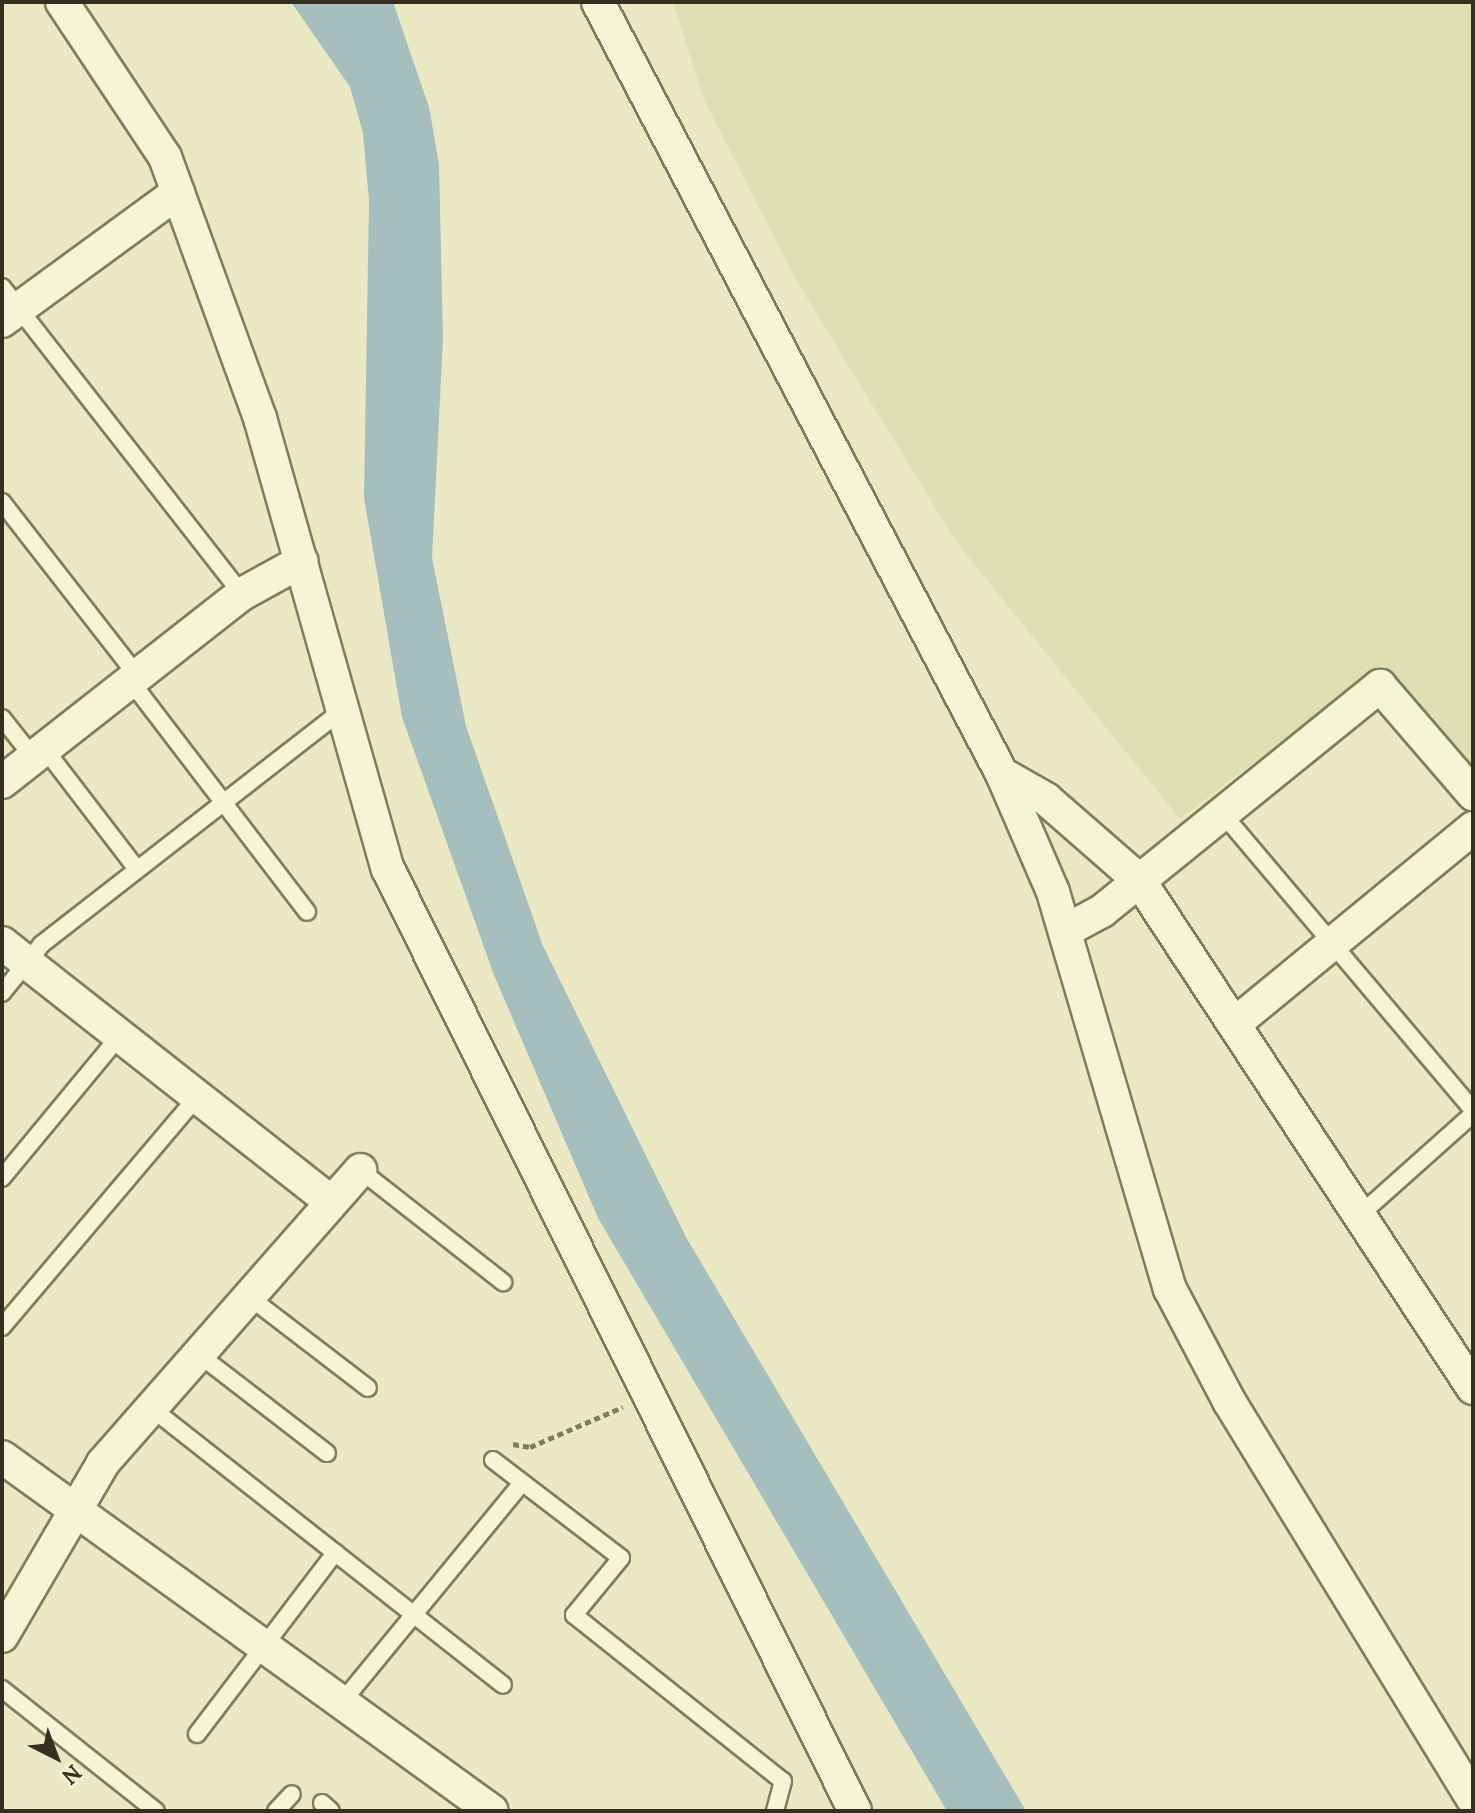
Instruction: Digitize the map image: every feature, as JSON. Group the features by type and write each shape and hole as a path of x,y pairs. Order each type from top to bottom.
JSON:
{"street":[{"path":"62,2 165,157 260,418 388,869 855,1811"},
{"path":"598,2 1002,774 1065,931 1123,1148 1170,1289 1229,1401 1473,1799"},
{"path":"8,306 178,192"},
{"path":"2,782 132,676 242,594 302,561"},
{"path":"1065,931 1139,880 1380,686 1473,794"},
{"path":"1002,774 1056,807 1139,880 1238,1021 1473,1388"},
{"path":"1238,1021 1473,828"},
{"path":"2,943 117,1039 331,1202"},
{"path":"3,1634 80,1511 103,1463 360,1170"},
{"path":"2,1457 492,1811"}],"lane":[{"path":"8,306 242,594"},
{"path":"2,502 307,912"},
{"path":"2,993 25,965 136,868 221,800 343,710"},
{"path":"2,718 38,753 136,868"},
{"path":"1222,813 1473,1112 1361,1214"},
{"path":"2,1178 117,1039"},
{"path":"2,1327 196,1098"},
{"path":"360,1170 503,1282"},
{"path":"248,1296 368,1388"},
{"path":"197,1353 327,1453"},
{"path":"150,1407 503,1685"},
{"path":"493,1460 621,1558 574,1615 783,1781 775,1811"},
{"path":"342,1702 522,1483"},
{"path":"197,1734 335,1553"},
{"path":"2,1689 156,1811"},
{"path":"276,1811 292,1794"}],"path":[{"path":"493,1460 507,1443 530,1447 631,1404 655,1403"}],"green space":[{"path":"673,2 1473,2 1473,776 1382,664 1180,819 957,543 796,280 704,100"}],"water":[{"path":"291,2 393,2 429,107 439,164 443,339 432,558 466,726 543,946 686,1237 1026,1811 947,1811 598,1218 494,975 402,717 364,498 369,200 363,133 350,87"}]}
